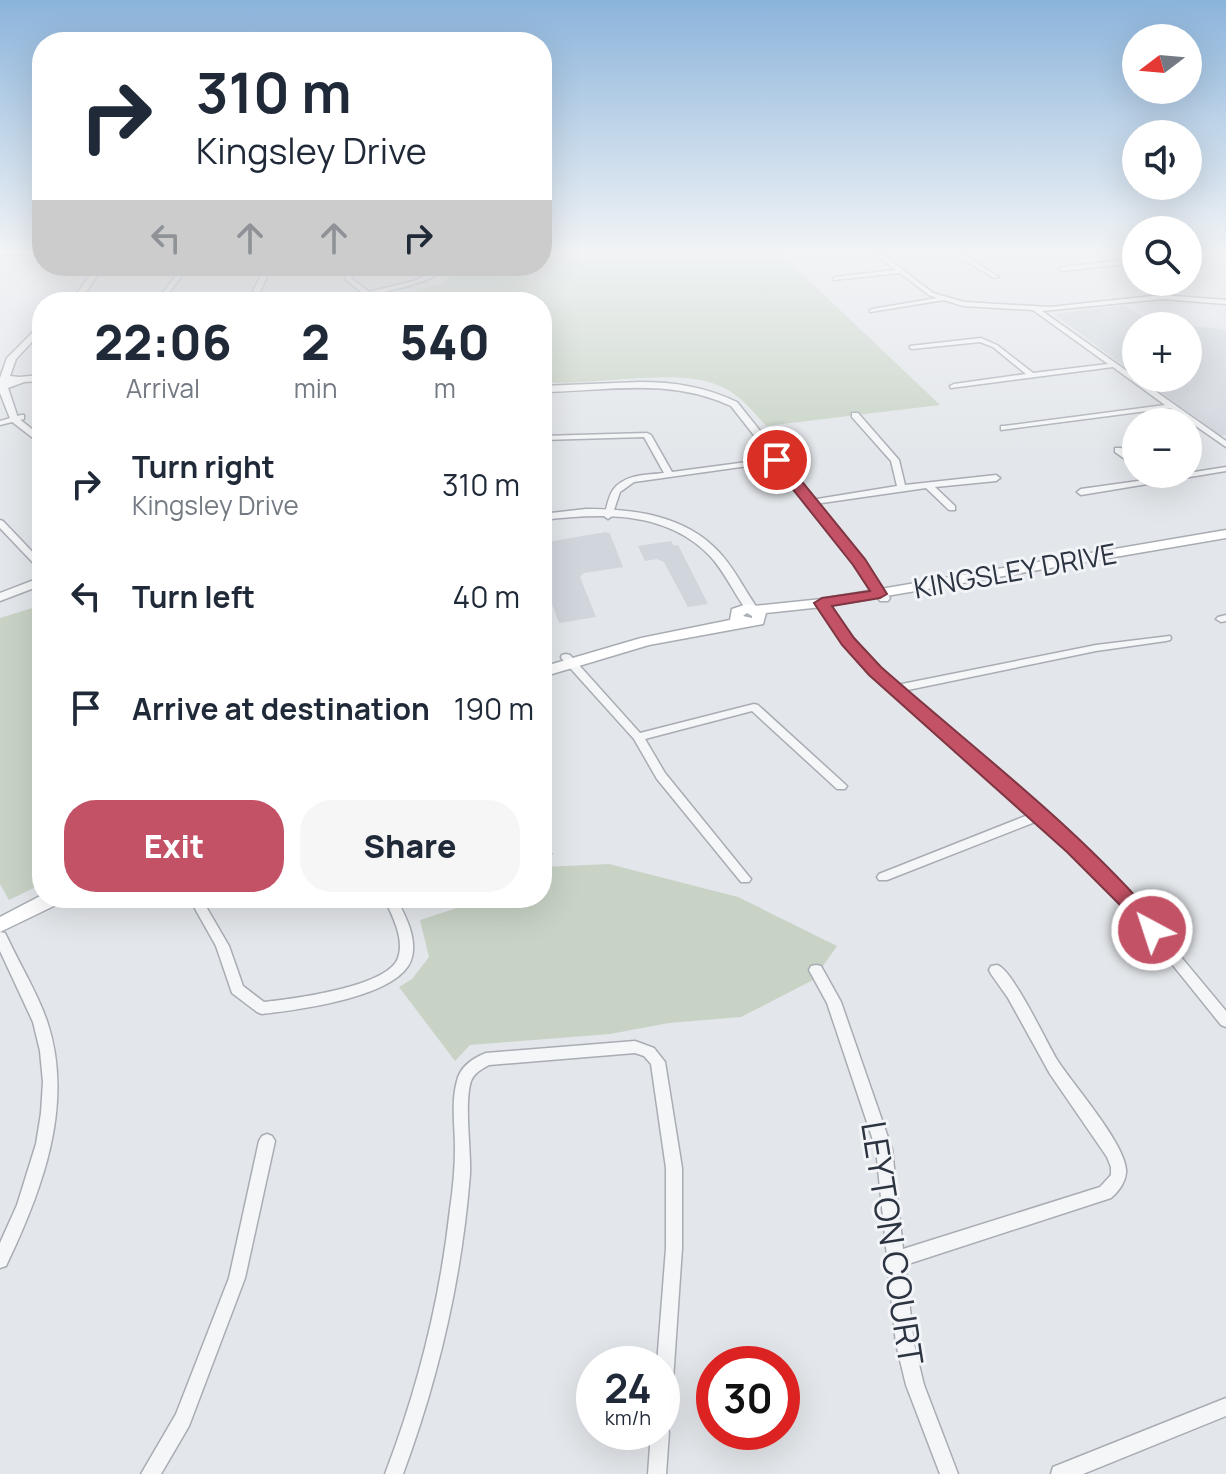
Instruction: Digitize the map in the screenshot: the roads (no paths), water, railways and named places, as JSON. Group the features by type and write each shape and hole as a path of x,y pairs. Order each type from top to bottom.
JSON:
{"main road":[{"name":"KINGSLEY DRIVE","path":"552,663 747,614 824,606 1226,537"},
{"name":"KINGSLEY DRIVE","path":"552,667 568,660"},
{"path":"0,915 32,899"},
{"path":"0,925 33,908"}],"street":[{"path":"1051,320 1226,445"},
{"path":"32,339 12,358 3,382 17,418 32,432"},
{"path":"912,347 981,340 995,346 1031,375"},
{"path":"32,341 14,367 19,381 12,398 17,418 32,428"},
{"path":"954,386 1113,365"},
{"path":"3,382 32,379"},
{"path":"552,389 668,385 708,391 734,404 886,595"},
{"path":"1004,428 1171,406"},
{"path":"855,415 895,460 902,488"},
{"path":"0,423 17,418"},
{"path":"552,438 647,435 669,474"},
{"path":"1118,450 1122,453"},
{"path":"610,514 614,493 619,486 632,480 777,460"},
{"path":"1202,472 1226,469"},
{"path":"811,503 902,488 996,478"},
{"path":"1081,492 1122,483"},
{"path":"928,485 952,508"},
{"path":"552,518 610,514 658,526 690,541 715,568 747,614"},
{"path":"0,523 32,557"},
{"path":"0,595 32,582"},
{"path":"824,606 861,658 1126,898 1226,1021"},
{"path":"895,689 1096,648 1166,638"},
{"path":"568,660 638,737 661,776 745,879"},
{"path":"638,737 754,707 841,786"},
{"path":"883,877 1038,816"},
{"path":"201,908 222,946 237,989 262,1008 347,993 398,970 403,963 405,942 393,908"},
{"path":"0,937 40,1023 51,1086 39,1163 14,1233 0,1260"},
{"name":"LEYTON COURT","path":"816,970 834,1002 879,1129 887,1167 910,1365 949,1474"},
{"path":"897,1259 1105,1193 1117,1181 1119,1172 1112,1153 1054,1069 1015,995 996,970"},
{"path":"394,1474 428,1371 452,1262 462,1169 464,1080 470,1070 486,1059 635,1047 649,1052 658,1062 674,1168 675,1206 666,1346"},
{"path":"150,1474 183,1420 237,1278 267,1141"},
{"path":"1060,1474 1226,1407"},
{"path":"657,1474 659,1450"}]}
